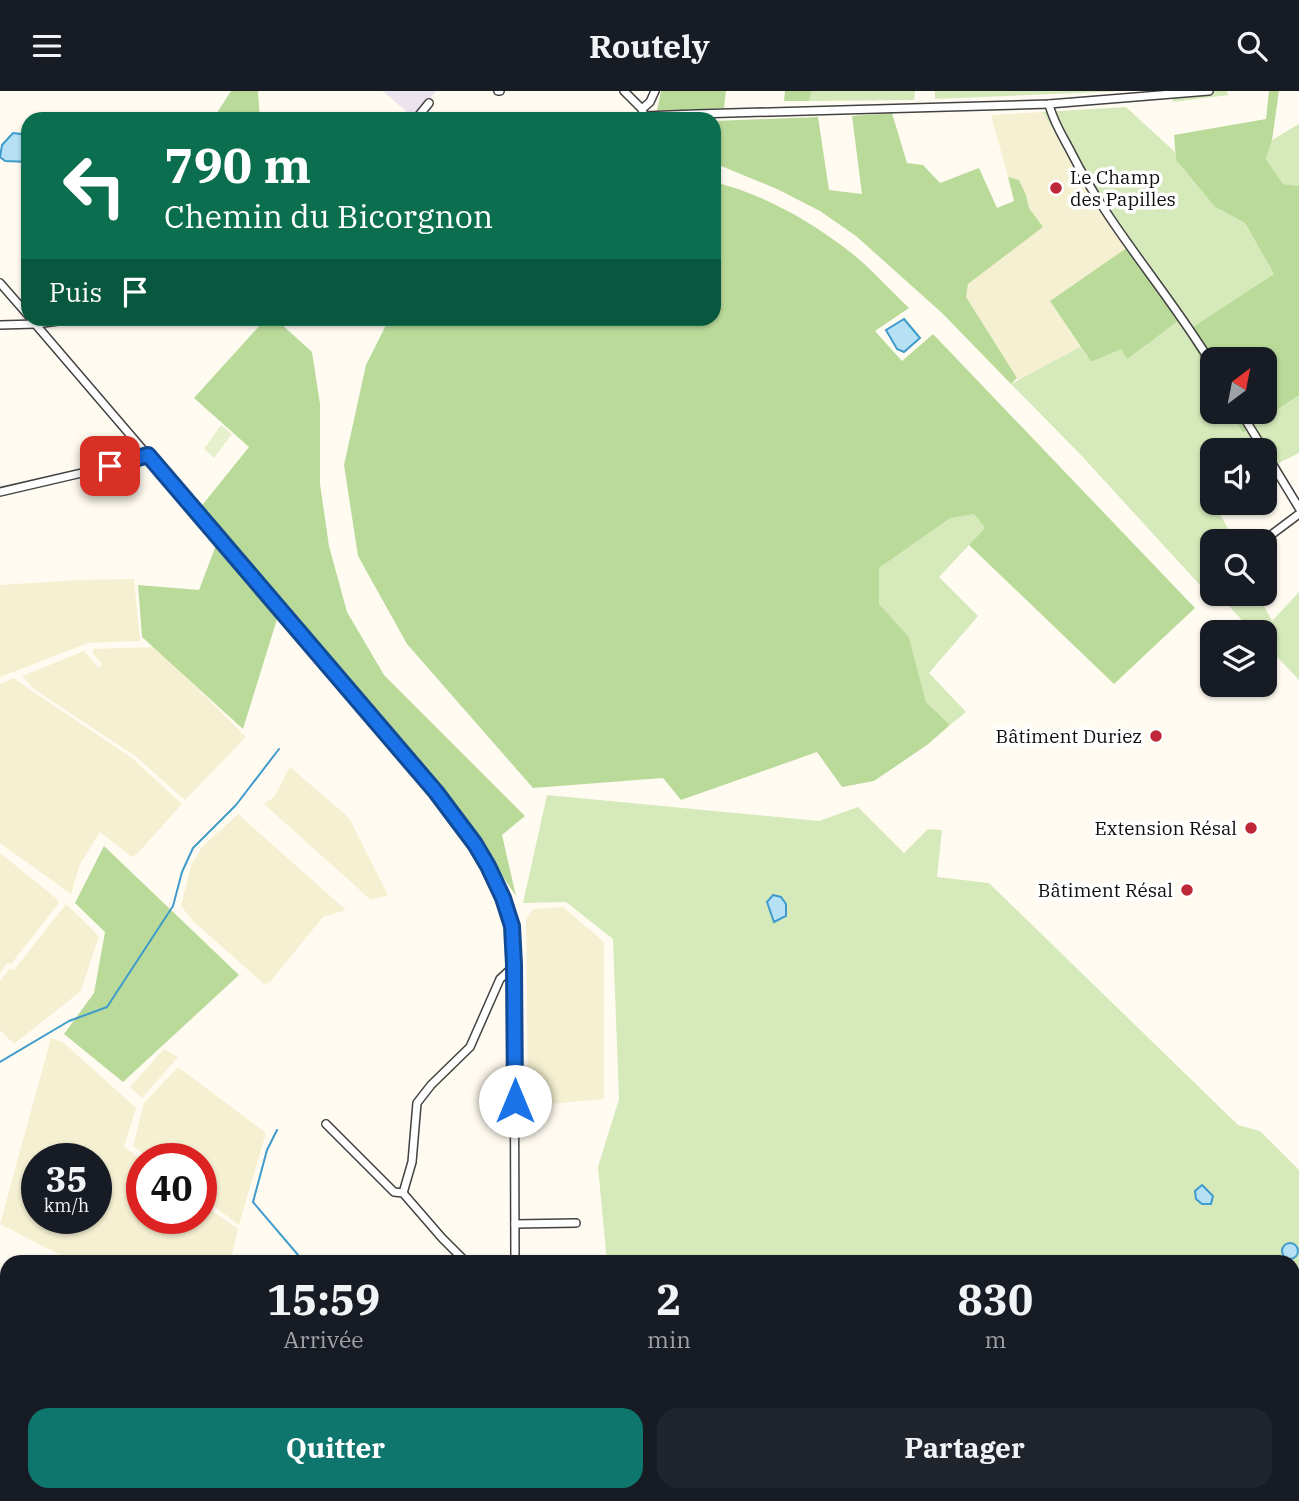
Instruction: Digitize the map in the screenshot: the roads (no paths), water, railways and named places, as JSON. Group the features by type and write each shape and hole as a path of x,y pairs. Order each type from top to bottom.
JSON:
{"street":[{"path":"624,91 639,112"},
{"path":"643,112 655,91"},
{"path":"721,113 1049,104 1209,91"},
{"path":"422,112 429,103"},
{"path":"1049,104 1058,128 1090,190 1201,347"},
{"path":"0,283 21,307"},
{"path":"0,325 21,321"},
{"path":"38,326 436,792 475,844 498,885 507,909 514,942 515,1255"},
{"path":"0,492 130,462 148,455"},
{"path":"1277,472 1299,508"},
{"path":"1277,530 1299,515"},
{"path":"403,1193 412,1162 416,1103 470,1047 500,979 514,965"},
{"path":"327,1124 394,1192 403,1193 459,1255"},
{"path":"515,1224 576,1223"}],"water":[{"path":"13,133 21,134 21,162 5,161 0,157 2,145"},
{"path":"904,319 920,338 904,352 897,349 886,330"},
{"path":"773,895 781,897 786,904 786,916 774,922 767,902"},
{"path":"1202,1185 1213,1196 1211,1204 1202,1204 1196,1199 1195,1191"},
{"path":"1290,1243 1297,1248 1297,1255 1283,1255 1284,1245"}],"waterway":[{"path":"0,1062 69,1021 107,1007 173,906 182,872 193,848 236,805 279,749"},
{"path":"277,1130 267,1150 253,1202 298,1255"}],"place":[{"name":"Le Champ des Papilles","path":"1056,188"},
{"name":"Bâtiment Duriez","path":"1156,736"},
{"name":"Extension Résal","path":"1251,828"},
{"name":"Bâtiment Résal","path":"1187,890"}]}
